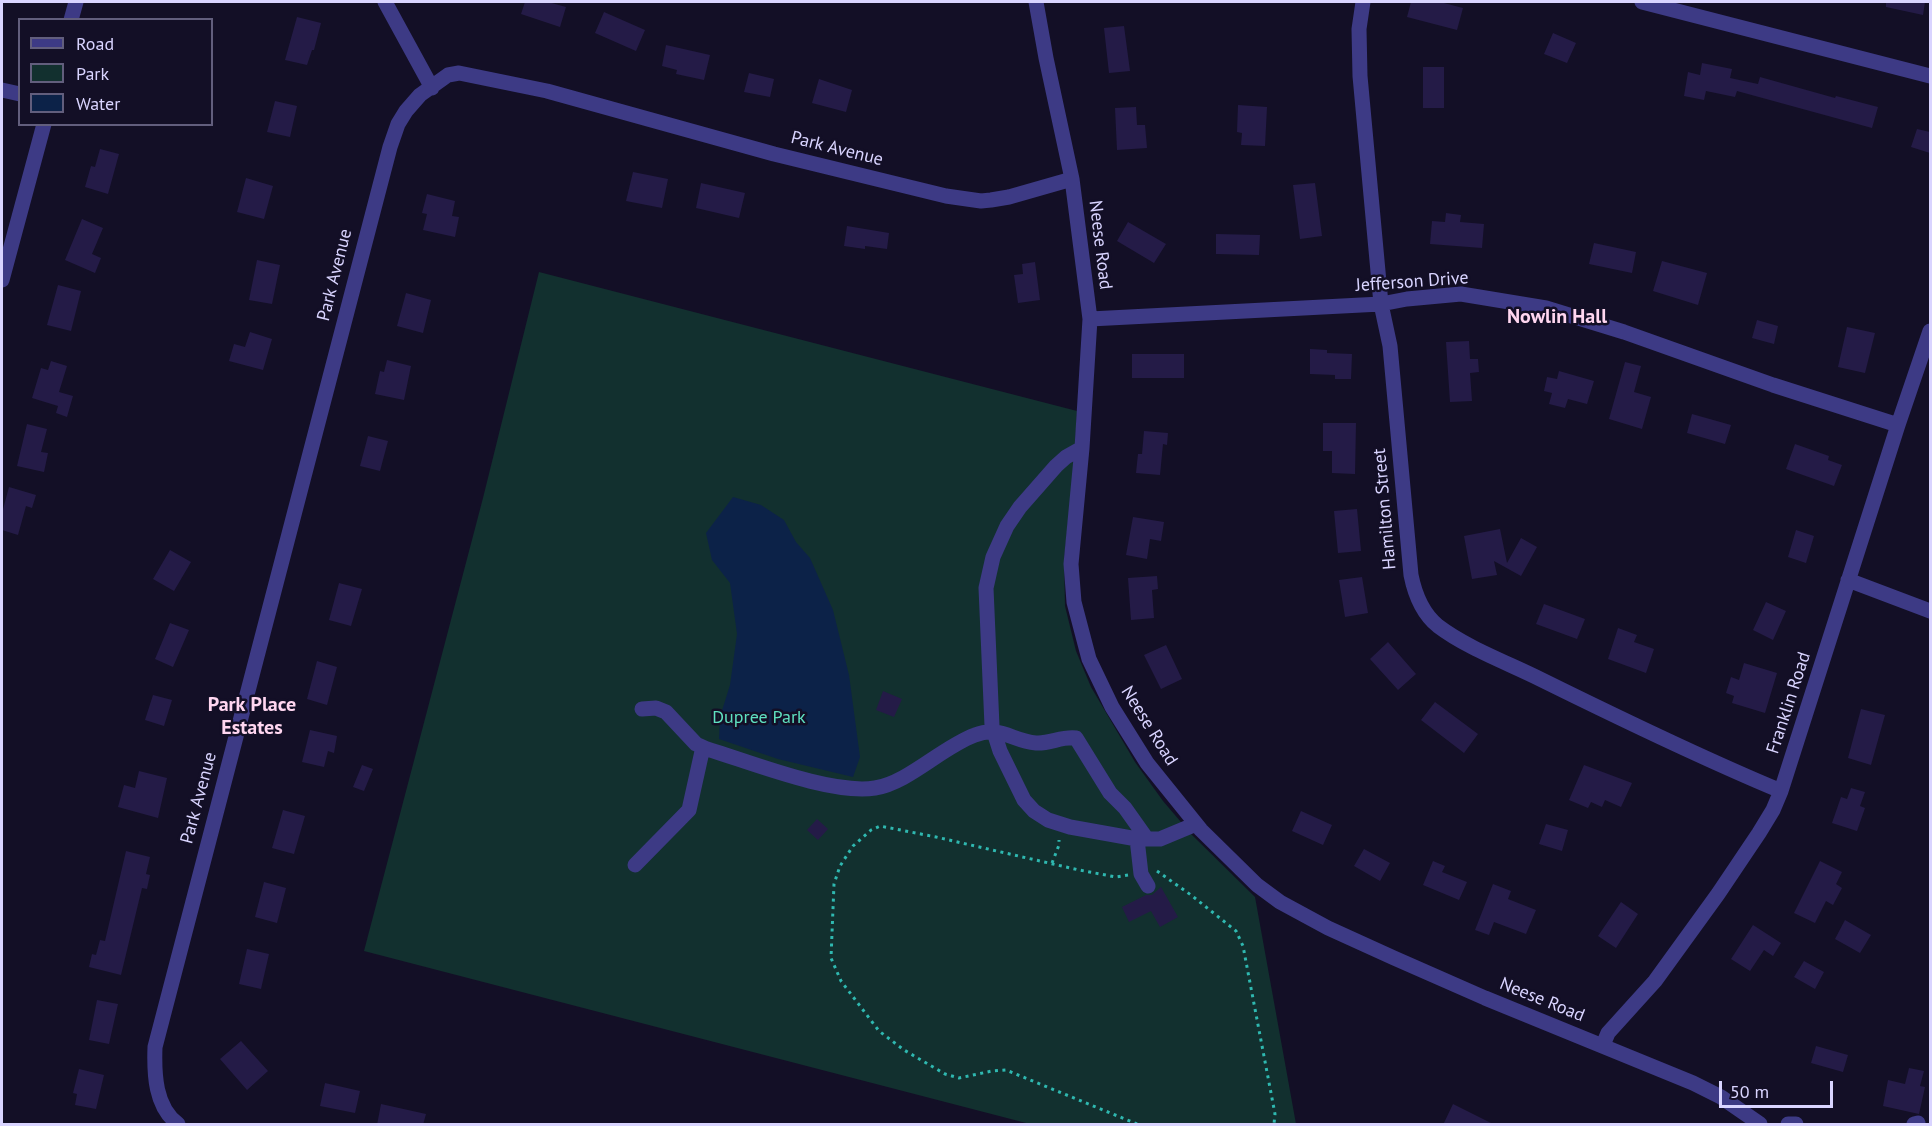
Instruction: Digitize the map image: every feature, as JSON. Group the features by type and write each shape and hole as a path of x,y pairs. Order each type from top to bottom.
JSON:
{"street":[{"path":"72,18 76,2"},
{"path":"385,2 432,88"},
{"name":"Neese Road","path":"1036,2 1072,178 1090,319 1082,448 1071,564 1074,602 1089,659 1112,707 1147,763 1196,824 1257,885 1307,917 1464,989 1603,1045 1721,1097 1760,1125"},
{"name":"Hamilton Street","path":"1363,2 1359,29 1360,76 1381,304 1390,346 1411,575 1415,594 1421,607 1437,625 1464,641 1621,719 1781,791"},
{"path":"1642,2 1930,76"},
{"name":"Park Avenue","path":"173,1123 157,1089 154,1074 155,1047 390,147 398,124 420,95 448,75 459,73 547,91 786,157 946,196 981,201 1009,197 1072,178"},
{"path":"2,90 18,94"},
{"path":"2,280 43,126"},
{"name":"Jefferson Drive","path":"1090,319 1381,304 1461,294 1546,308 1624,332 1773,385 1898,425"},
{"name":"Franklin Road","path":"1603,1045 1608,1033 1655,981 1718,894 1773,810 1930,331"},
{"path":"1082,448 1056,466 1020,507 1007,526 993,557 986,588 994,730 1000,751 1024,800 1034,811 1048,820 1070,827 1142,839 1160,839 1196,824"},
{"path":"1848,580 1930,611"},
{"path":"642,709 656,708 666,712 696,744 703,747 828,785 852,789 876,788 897,780 975,735 994,730 1024,741 1039,743 1067,737 1076,738 1110,793 1125,808 1142,839 1144,880"},
{"path":"635,865 688,810 703,747"},
{"path":"1788,1125 1797,1125"}],"path":[{"path":"1052,863 1059,845 1058,823"},
{"path":"1137,1125 1099,1107 1006,1071 992,1071 959,1078 945,1074 879,1031 841,981 831,958 834,884 840,866 853,846 871,830 880,826 1116,877 1144,880 1155,870 1236,931 1243,946 1275,1114 1274,1125"}],"green space":[{"name":"Dupree Park","path":"539,272 1077,411 1064,560 1065,606 1076,651 1091,687 1135,762 1163,801 1192,835 1255,897 1296,1124 1030,1124 364,951 483,498"}],"water":[{"path":"733,497 761,505 784,520 796,542 810,558 833,610 849,675 860,757 853,777 778,759 719,739 720,717 730,685 737,634 730,583 712,560 706,533"}],"building":[{"path":"525,2 548,2 566,7 560,27 521,14"},
{"path":"1411,2 1440,2 1463,8 1457,30 1407,17"},
{"path":"1886,2 1925,2 1923,15 1886,7"},
{"path":"604,12 645,30 636,51 595,33"},
{"path":"297,17 321,23 314,50 312,50 307,65 285,60"},
{"path":"1124,26 1130,71 1109,73 1104,28"},
{"path":"1553,33 1576,43 1567,63 1544,54"},
{"path":"666,45 710,55 704,80 676,74 677,70 662,66"},
{"path":"1702,63 1732,69 1730,78 1758,84 1760,77 1835,98 1836,96 1878,107 1872,128 1737,91 1735,97 1706,91 1704,100 1684,96 1688,72 1700,75"},
{"path":"1423,67 1444,67 1444,108 1423,108"},
{"path":"749,73 774,79 770,97 744,92"},
{"path":"819,79 852,90 846,112 812,103"},
{"path":"275,101 297,106 290,137 267,132"},
{"path":"1238,105 1267,107 1265,146 1241,145 1242,133 1237,132"},
{"path":"1136,107 1137,125 1145,125 1147,148 1117,150 1115,108"},
{"path":"1917,129 1930,132 1930,153 1911,147"},
{"path":"100,149 119,154 108,194 85,187 91,166 95,167"},
{"path":"633,172 668,179 662,208 626,201"},
{"path":"246,178 273,186 264,219 237,212"},
{"path":"701,183 745,193 739,218 696,208"},
{"path":"1315,183 1322,236 1300,239 1293,185"},
{"path":"427,194 455,201 452,216 459,217 455,237 423,230 427,214 422,213"},
{"path":"1446,213 1461,215 1460,222 1484,224 1482,248 1430,244 1432,221 1445,222"},
{"path":"82,219 103,228 92,254 101,258 95,273 65,260"},
{"path":"1128,222 1166,244 1154,263 1117,241"},
{"path":"847,226 889,233 887,249 844,246"},
{"path":"1216,234 1260,235 1259,255 1216,254"},
{"path":"1594,243 1636,252 1632,273 1589,264"},
{"path":"257,260 280,265 272,304 249,300"},
{"path":"1662,261 1707,273 1698,305 1653,291"},
{"path":"1035,262 1040,300 1018,303 1014,275 1023,274 1022,264"},
{"path":"58,285 81,291 71,331 47,325"},
{"path":"406,293 431,300 423,333 397,326"},
{"path":"1757,320 1778,326 1774,344 1752,338"},
{"path":"1847,327 1875,333 1865,373 1838,367"},
{"path":"250,332 272,339 263,370 229,361 234,344 245,347"},
{"path":"1469,341 1470,359 1478,359 1479,372 1470,373 1472,401 1450,402 1446,342"},
{"path":"1310,349 1327,350 1327,353 1352,354 1351,379 1335,379 1335,375 1310,374"},
{"path":"1132,354 1184,354 1184,378 1132,378"},
{"path":"387,360 411,366 404,400 375,394 380,371 384,372"},
{"path":"51,361 67,366 59,392 73,396 67,417 56,413 58,406 32,398 41,368 48,370"},
{"path":"1625,362 1641,366 1634,392 1651,397 1642,429 1609,419"},
{"path":"1559,371 1594,381 1587,404 1568,399 1565,408 1549,404 1552,393 1544,391 1547,377 1557,379"},
{"path":"1692,414 1731,425 1725,444 1687,433"},
{"path":"1323,423 1356,423 1355,474 1332,473 1332,451 1323,451"},
{"path":"27,424 47,429 41,452 48,453 44,472 17,466"},
{"path":"1144,431 1168,433 1167,445 1163,444 1160,475 1136,473 1138,454 1142,454"},
{"path":"368,436 388,441 380,471 360,466"},
{"path":"1795,444 1829,456 1828,460 1842,465 1834,486 1786,469"},
{"path":"9,487 36,495 32,508 26,506 18,535 2,530 2,513"},
{"path":"1357,509 1361,551 1338,553 1334,511"},
{"path":"1133,517 1164,522 1161,541 1150,539 1147,559 1126,555"},
{"path":"1500,529 1507,563 1521,538 1537,547 1521,576 1494,561 1497,575 1472,579 1464,536"},
{"path":"1796,530 1814,536 1806,563 1788,557"},
{"path":"170,550 191,562 174,591 153,579"},
{"path":"1157,576 1158,589 1152,590 1154,618 1131,620 1128,578"},
{"path":"1362,577 1368,613 1345,617 1339,580"},
{"path":"339,583 362,589 351,626 329,620"},
{"path":"1766,602 1786,611 1773,640 1753,630"},
{"path":"1544,604 1585,619 1577,639 1536,624"},
{"path":"170,623 189,630 173,667 155,659"},
{"path":"1618,628 1637,635 1634,642 1654,649 1646,673 1608,659"},
{"path":"1388,642 1416,674 1398,690 1370,659"},
{"path":"1166,645 1182,679 1161,689 1144,655"},
{"path":"317,661 337,667 327,705 307,699"},
{"path":"1744,663 1777,673 1765,713 1732,703 1734,696 1726,693 1731,677 1739,680"},
{"path":"883,691 902,699 894,717 876,710"},
{"path":"153,695 172,700 164,726 145,720"},
{"path":"1435,702 1478,734 1464,753 1421,720"},
{"path":"1861,709 1885,715 1871,765 1848,758"},
{"path":"310,730 337,736 334,753 328,751 324,767 302,762"},
{"path":"362,765 373,769 364,791 353,787"},
{"path":"1584,765 1632,783 1621,807 1605,800 1602,807 1591,802 1588,808 1569,800"},
{"path":"139,771 167,778 158,818 118,807 124,785 135,788"},
{"path":"1851,788 1865,792 1860,806 1865,808 1857,831 1832,823 1841,797 1847,799"},
{"path":"283,810 305,816 294,854 272,848"},
{"path":"1301,811 1332,825 1323,845 1292,831"},
{"path":"817,819 828,829 818,840 807,830"},
{"path":"1546,824 1568,830 1562,851 1539,844"},
{"path":"1364,849 1390,863 1380,881 1354,866"},
{"path":"126,851 150,857 146,874 150,875 147,889 142,888 121,975 89,967 92,954 96,955 100,940 105,941"},
{"path":"1433,861 1445,866 1442,872 1467,882 1459,900 1423,885"},
{"path":"1820,861 1842,872 1836,884 1842,888 1833,905 1826,901 1815,923 1794,913"},
{"path":"264,882 286,888 277,923 255,917"},
{"path":"1493,884 1511,891 1508,899 1536,910 1526,934 1494,922 1489,935 1475,930"},
{"path":"1161,887 1178,917 1160,927 1151,911 1129,922 1122,907 1146,895 1152,895"},
{"path":"1621,902 1638,914 1616,948 1598,936"},
{"path":"1845,920 1871,935 1860,953 1835,939"},
{"path":"1753,925 1781,943 1773,956 1764,950 1750,971 1731,959"},
{"path":"247,949 269,954 261,989 239,984"},
{"path":"1804,961 1824,972 1815,989 1794,977"},
{"path":"97,1000 118,1004 109,1044 89,1040"},
{"path":"241,1041 268,1071 247,1090 220,1059"},
{"path":"1816,1046 1848,1055 1843,1072 1811,1063"},
{"path":"1909,1068 1924,1071 1920,1086 1925,1087 1919,1114 1883,1106 1888,1080 1905,1084"},
{"path":"79,1069 104,1075 96,1109 75,1105 77,1094 73,1093"},
{"path":"325,1083 360,1091 355,1113 320,1106"},
{"path":"381,1104 426,1114 423,1125 377,1125"},
{"path":"1453,1104 1495,1125 1443,1125"}],"district":[{"name":"Nowlin Hall","path":"1557,317"},
{"name":"Park Place Estates","path":"252,716"}]}
